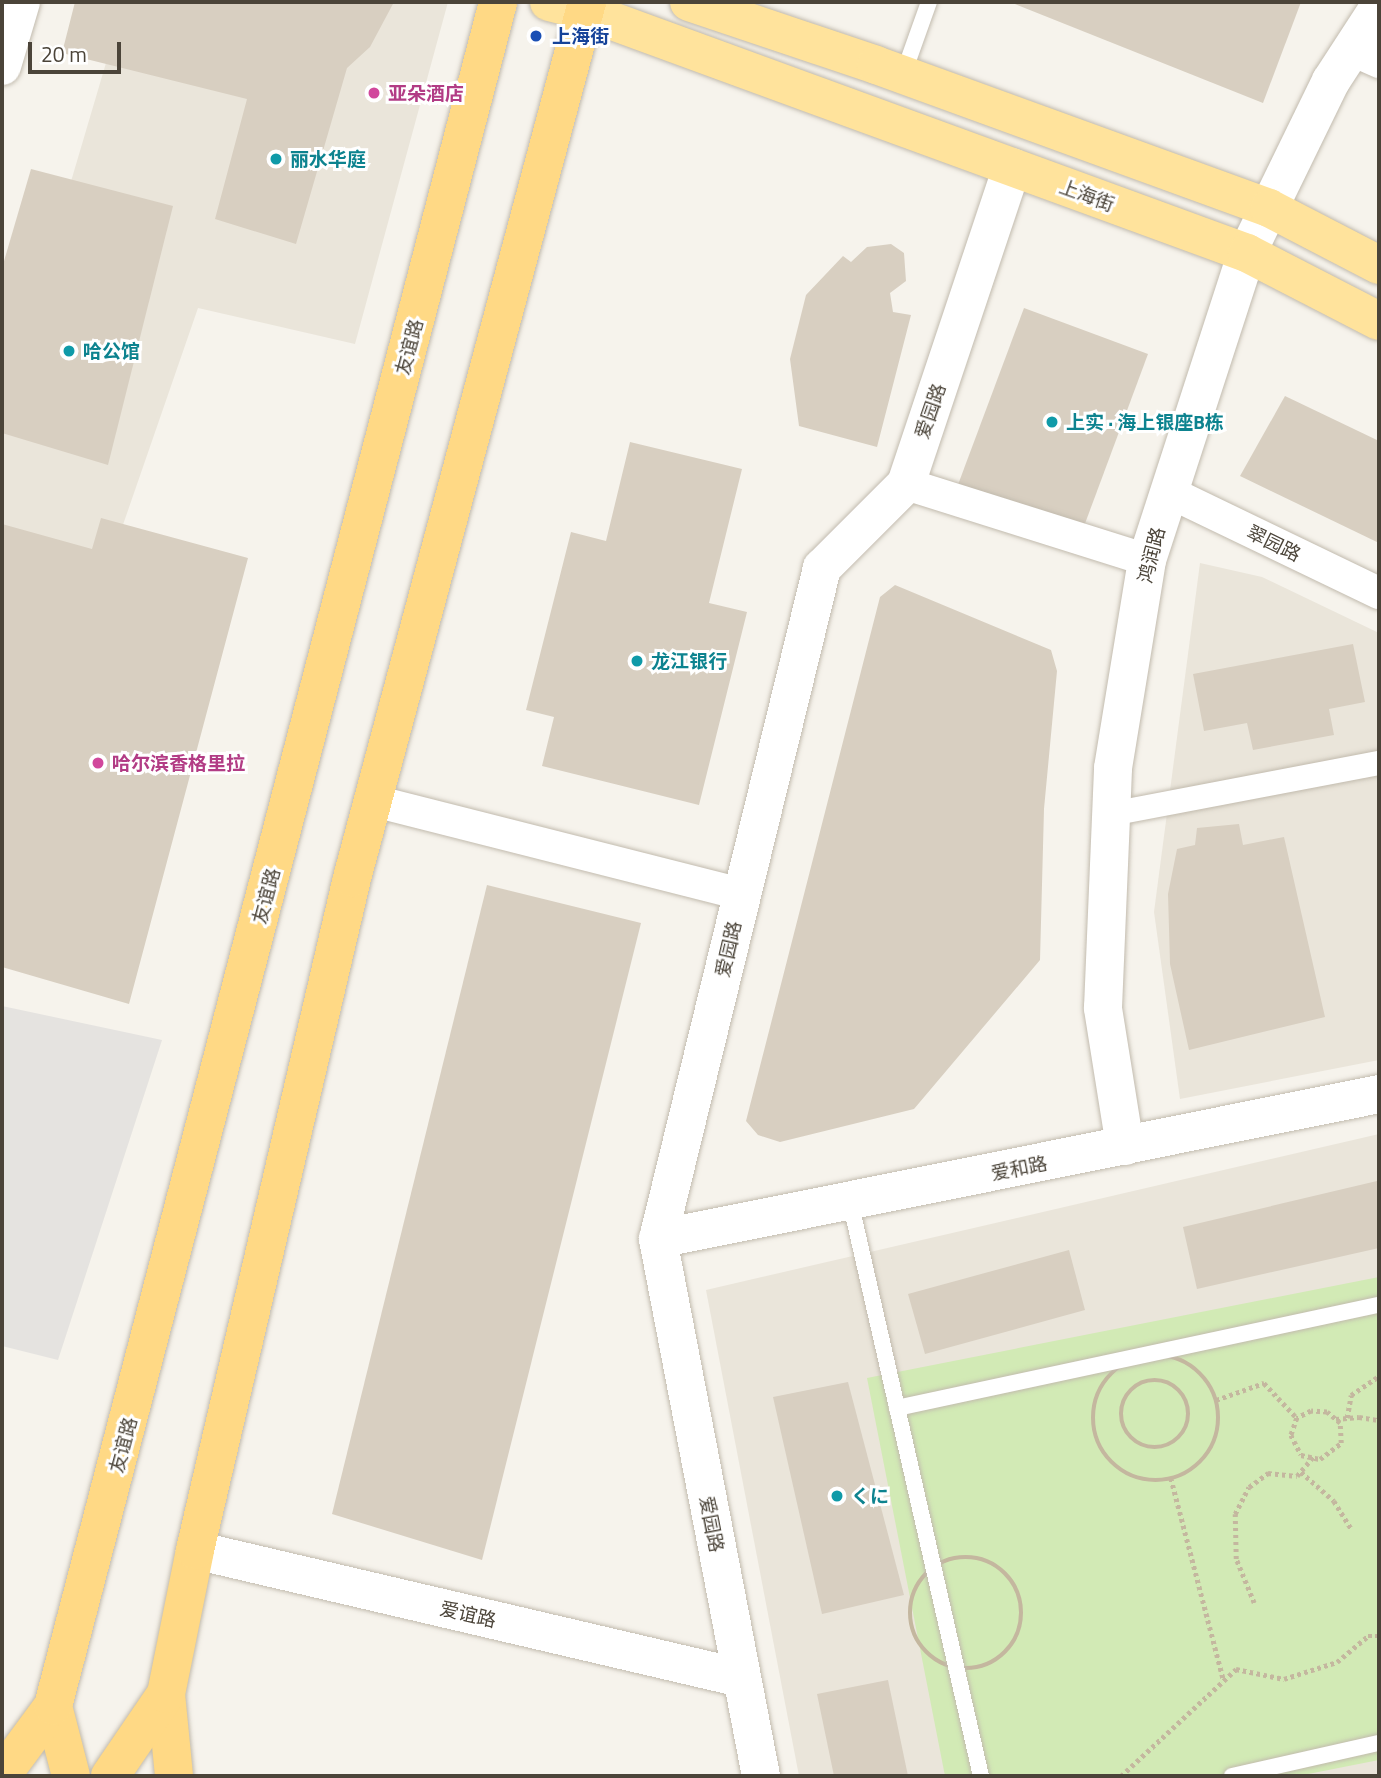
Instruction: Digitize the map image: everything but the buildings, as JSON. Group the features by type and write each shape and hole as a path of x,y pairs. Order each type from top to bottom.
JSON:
{"highway":[{"name":"友谊路","path":"2,1775 53,1706 498,2"},
{"path":"174,1776 166,1694 195,1550 352,878 374,801 574,5"},
{"path":"110,1776 166,1694"},
{"path":"53,1706 71,1776"}],"main road":[{"path":"689,2 903,75 1269,208 1379,265"},
{"name":"上海街","path":"574,5 1247,253 1379,321"}],"street":[{"path":"2,66 21,2"},
{"name":"鸿润路","path":"1125,1146 1103,1008 1113,768 1147,560 1247,253 1331,81 1366,56 1379,7"},
{"name":"爱园路","path":"761,1776 658,1239 822,568 905,484 1012,167"},
{"path":"905,484 1147,560"},
{"name":"翠园路","path":"1169,492 1379,593"},
{"path":"1111,814 1379,762"},
{"path":"374,801 741,894"},
{"name":"爱和路","path":"658,1239 1379,1094"},
{"name":"爱谊路","path":"195,1550 741,1678"}],"lane":[{"path":"903,75 929,2"},
{"path":"850,1201 981,1776"},
{"path":"897,1408 1379,1305"},
{"path":"1232,1776 1379,1743"}],"path":[{"path":"1154,1355 1176,1358 1195,1368 1210,1385 1216,1400 1219,1428 1212,1448 1198,1465 1171,1479 1138,1479 1121,1471 1106,1457 1096,1440 1092,1421 1094,1402 1103,1384 1116,1369 1133,1359 1154,1355"},
{"path":"1347,1418 1351,1395 1379,1376"},
{"path":"1149,1381 1161,1381 1181,1392 1189,1413 1182,1435 1163,1448 1140,1445 1131,1438 1122,1420 1122,1409 1131,1391 1149,1381"},
{"path":"1216,1400 1264,1383 1297,1418"},
{"path":"1311,1411 1327,1412 1335,1419 1339,1423 1341,1443 1320,1459 1301,1455 1290,1435 1297,1418 1311,1411"},
{"path":"1335,1419 1379,1420"},
{"path":"1254,1602 1236,1559 1235,1514 1250,1487 1268,1473 1297,1476 1313,1457"},
{"path":"1301,1472 1334,1501 1352,1530"},
{"path":"1171,1479 1224,1681"},
{"path":"1121,1776 1236,1669 1284,1679 1338,1662 1368,1636 1379,1636"}],"shaded area":[{"name":"丽水华庭","path":"124,2 448,2 355,344 198,308 107,571 2,531 2,415"},
{"path":"1200,563 1262,577 1379,633 1379,1060 1180,1099 1154,912"},
{"path":"2,1006 162,1040 58,1360 2,1346"},
{"path":"1379,1134 1379,1776 799,1776 706,1290"}],"green space":[{"path":"1379,1277 1379,1760 1298,1776 945,1776 867,1378"}],"place":[{"name":"上海街","path":"536,36"},
{"name":"亚朵酒店","path":"374,93"},
{"name":"丽水华庭","path":"276,159"},
{"name":"哈公馆","path":"69,351"},
{"name":"上实 · 海上银座B栋","path":"1052,422"},
{"name":"龙江银行","path":"637,661"},
{"name":"哈尔滨香格里拉","path":"98,763"},
{"name":"くに","path":"837,1496"}]}
